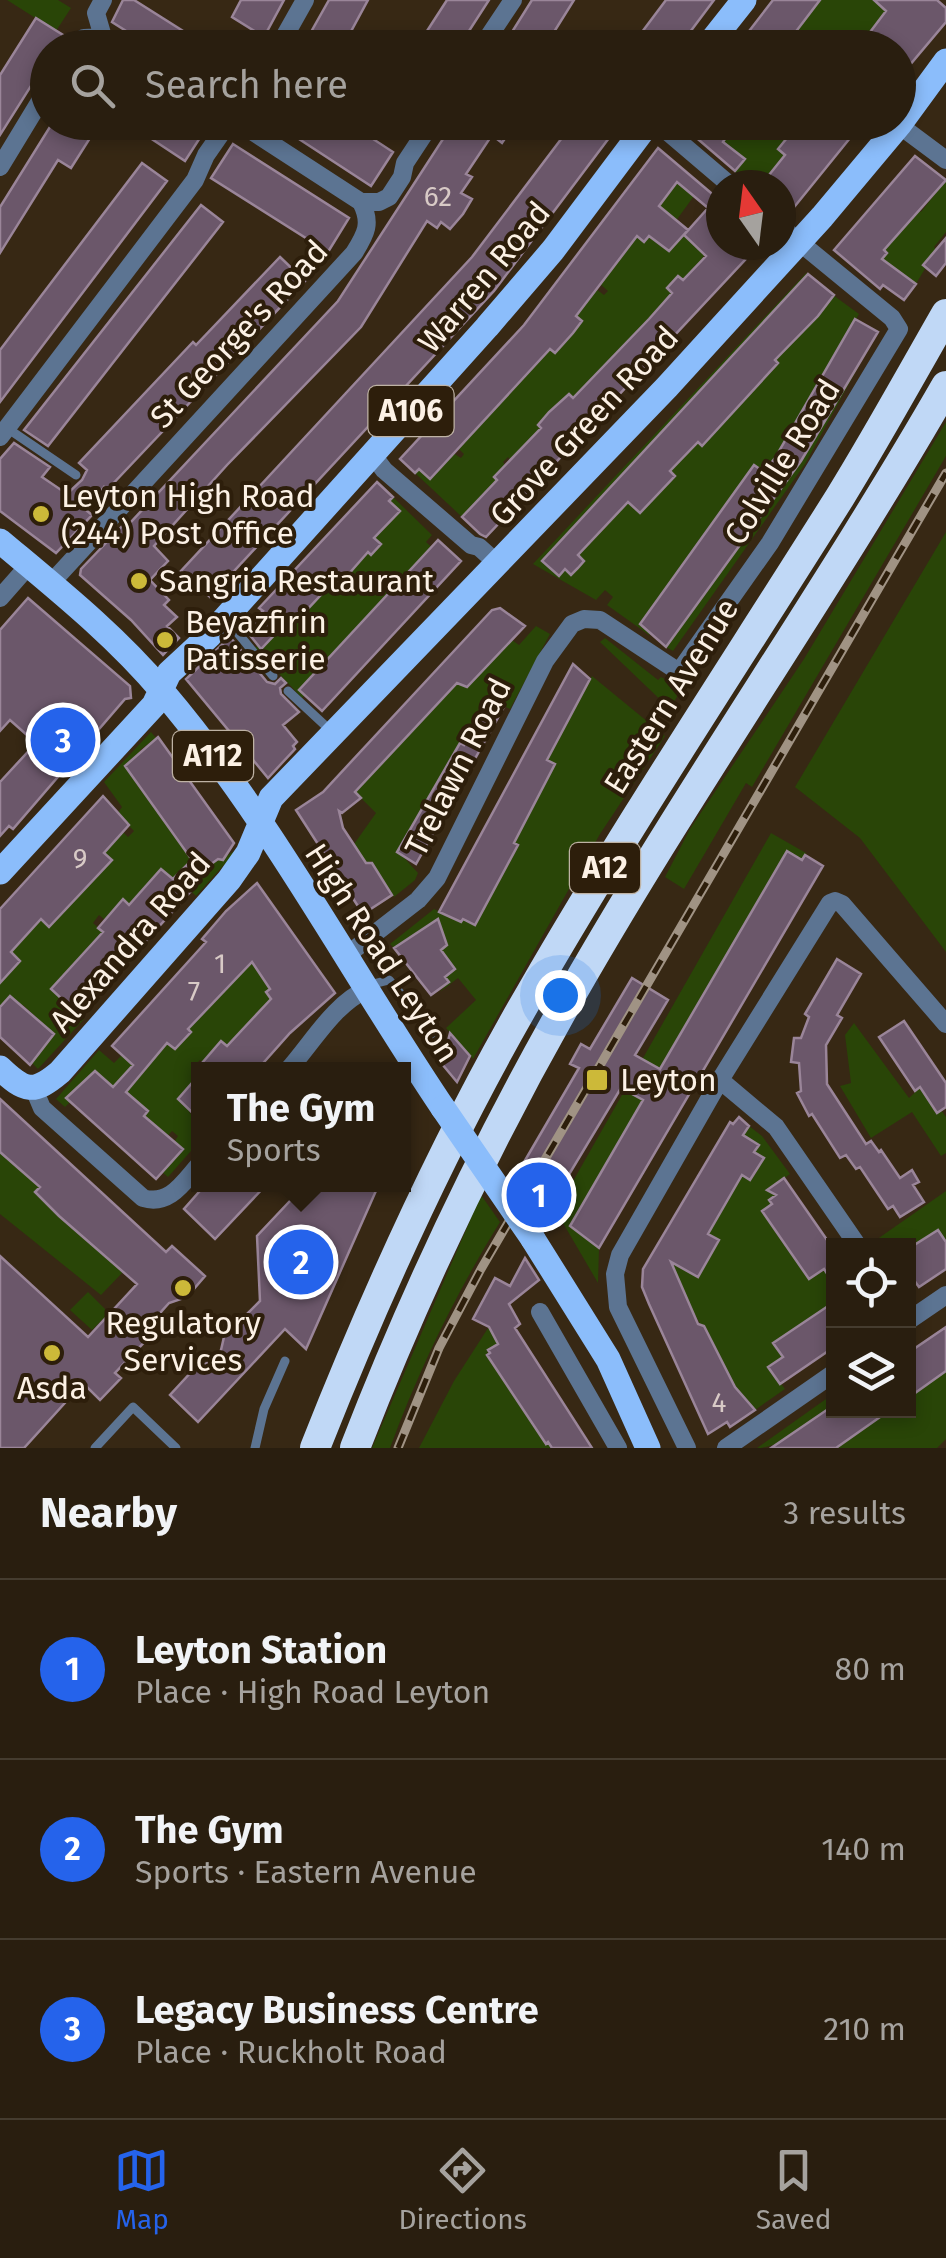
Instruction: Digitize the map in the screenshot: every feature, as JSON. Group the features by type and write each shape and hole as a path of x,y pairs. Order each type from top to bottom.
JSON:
{"highway":[{"name":"Eastern Avenue","path":"315,1448 408,1228 531,991 645,802 842,493 946,314"},
{"name":"A12","path":"354,1448 462,1200 562,1012 673,824 874,512 946,386"}],"main road":[{"path":"720,30 744,0"},
{"name":"Grove Green Road","path":"916,102 946,61"},
{"name":"Warren Road","path":"162,690 172,670 225,618 553,250 638,140"},
{"name":"Grove Green Road","path":"796,228 884,140"},
{"name":"Grove Green Road","path":"261,824 271,798 667,386 769,260"},
{"name":"High Road Leyton","path":"0,541 52,582 162,690 261,824 347,955 382,1018 533,1238 608,1359 648,1448"},
{"name":"A106","path":"0,872 154,705 162,690"},
{"name":"Alexandra Road","path":"34,1089 60,1072 228,880 248,853 261,824"},
{"path":"0,1068 20,1084 34,1089"}],"street":[{"path":"103,0 96,13 105,30"},
{"path":"288,30 305,0"},
{"path":"493,30 513,0"},
{"path":"0,166 30,117"},
{"path":"916,138 946,160"},
{"path":"2,429 195,180 216,140"},
{"path":"266,140 361,202 389,197 421,140"},
{"path":"674,140 711,170"},
{"name":"St George's Road","path":"52,582 354,253 368,228 368,216 361,202"},
{"name":"Colville Road","path":"564,632 584,618 600,620 678,672 770,543 890,346 899,329 892,318 796,239"},
{"path":"372,454 384,470 498,564"},
{"path":"0,598 29,565"},
{"name":"Trelawn Road","path":"347,955 418,900 437,878 545,661 564,632"},
{"path":"687,1448 618,1307 615,1274 620,1255 720,1080 827,906 835,901 842,904 946,1024"},
{"path":"295,1062 342,1006 367,988"},
{"path":"720,1080 776,1128 852,1238"},
{"path":"34,1089 42,1108 132,1190 153,1201 171,1195 191,1174"},
{"path":"916,1315 946,1295"},
{"path":"540,1312 618,1448"},
{"path":"726,1448 826,1379"}],"lane":[{"path":"2,429 76,475"},
{"path":"225,618 273,676"},
{"path":"288,691 334,734"},
{"path":"367,988 378,980 388,980 437,1036"},
{"path":"255,1448 264,1409 286,1361"},
{"path":"95,1448 133,1408 176,1448"}],"green space":[{"path":"7,0 58,0 71,8 54,30"},
{"path":"820,0 873,0 878,4 899,0 888,30 876,24 873,30 797,30"},
{"path":"725,140 786,140 778,149 785,155 779,163 788,170 737,170 745,159 734,150 723,162 714,153"},
{"path":"946,180 946,232 913,289 884,267 872,284 858,271 869,259 881,260 887,253 872,239 915,208 921,212"},
{"path":"677,182 702,185 659,244 669,251 685,234 692,240 704,227 697,220 706,210 706,249 701,260 688,275 667,288 672,293 578,403 569,394 538,425 544,431 528,441 513,462 508,457 503,462 505,465 494,477 497,480 462,517 415,473 419,469 430,478 453,453 461,458 464,454 458,448 550,349 555,353 566,341 574,315 596,289 604,295 608,291 600,284 636,236 644,242 654,213 667,195 656,186 671,190"},
{"path":"806,273 565,569 572,575 584,561 578,555 628,502 640,513 663,465 677,464 794,325 803,332 818,316 810,308 833,295 859,314 775,458 704,535 674,576 680,590 669,583 657,600 663,614 652,607 640,623 651,632 649,635 607,605 613,597 605,590 596,600 533,564"},
{"path":"879,329 805,464 673,651 666,647 802,459"},
{"path":"946,422 946,456 752,787 746,783 684,889 665,877 690,829 804,659"},
{"path":"393,497 432,535 426,542 438,553 302,698 255,648 261,643 264,646 277,633 279,619 290,628 335,580 340,584 358,563 354,559 353,538 371,555 380,545 374,538 380,532 377,528 384,527 399,511 389,501"},
{"path":"946,532 946,952 860,838 795,787"},
{"path":"536,626 550,634 510,709 491,700 465,745 460,744 398,851 418,873 394,897 371,861 360,867 352,847 376,813 355,792 455,685 512,640 519,645"},
{"path":"605,638 658,680 661,677 682,688 670,709 600,642"},
{"path":"592,676 665,736 600,834 473,1059 446,1028 476,1000 458,978 440,992 449,982 430,957 447,944 431,924 394,948 390,944 434,909 461,922 463,919 476,924 483,909 471,903 476,894 489,900 515,852 518,845 504,838 535,802 555,764 547,760"},
{"path":"151,732 156,738 125,767 152,805 170,793 201,871 238,849 196,896 161,869 146,886 156,899 144,888 110,924 99,915 93,923 103,932 51,989 84,1019 38,1069 32,1063 54,1034 41,1023 29,1036 26,1033 38,1019 23,1005 11,1018 10,996 0,1007 0,975 5,978 20,961 11,952 39,922 27,911 50,926 63,912 79,878 89,886 112,860 104,853 122,831 128,837 134,831 117,814 122,807 104,782"},
{"path":"771,833 806,853 635,1114 646,1132 630,1123 621,1137 633,1154 617,1145 596,1181 607,1198 591,1189 583,1203 594,1221 578,1212 570,1226 599,1248 598,1283 556,1211"},
{"path":"253,947 273,1002 239,1058 221,1042 213,1050 218,1056 214,1062 191,1062 191,1151 168,1177 162,1172 183,1149 175,1141 178,1136 172,1131 155,1150 137,1134 117,1084 101,1101 81,1083 67,1098 70,1102 65,1107 56,1099 99,1050 114,1063 122,1055 143,1073 149,1066 135,1053 167,1042 175,1049 191,1032 188,1029 240,974 215,951"},
{"path":"854,1023 909,1098 924,1084 934,1099 930,1103 936,1113 941,1110 946,1117 946,1153 941,1156 912,1112 871,1138 840,1086 851,1083 845,1035"},
{"path":"749,1126 762,1136 790,1174 771,1188 775,1195 770,1200 772,1204 762,1211 767,1219 784,1212 769,1222 779,1237 795,1227 785,1244 809,1279 826,1270 826,1307 773,1343 783,1357 769,1367 785,1389 755,1410 746,1398 719,1416 702,1327 669,1266 671,1262 698,1277 718,1240 692,1225 697,1217 713,1226 742,1175 751,1180 756,1173 731,1157 754,1152 759,1145 743,1135"},
{"path":"0,1145 33,1181 46,1168 59,1216 76,1232 82,1226 123,1272 101,1295 0,1214"},
{"path":"946,1191 946,1242 916,1248 916,1238 879,1238"},
{"path":"481,1195 500,1222 439,1332 390,1448 372,1448"},
{"path":"88,1292 109,1313 92,1330 70,1310"},
{"path":"490,1325 496,1340 501,1342 488,1349 487,1355 504,1374 501,1376 517,1394 516,1399 521,1400 545,1444 563,1448 419,1448 454,1381"},
{"path":"946,1366 946,1439 937,1448 834,1448 877,1418 916,1418 916,1387"},
{"path":"826,1399 826,1410 797,1432 757,1448"}],"building":[{"path":"123,0 134,0 182,30 125,30 112,22"},
{"path":"241,0 284,0 268,30 253,30 232,17"},
{"path":"329,0 368,0 352,30 312,30"},
{"path":"447,0 489,0 470,30 428,30"},
{"path":"532,0 574,0 555,30 513,30"},
{"path":"666,0 714,0 692,30 644,30"},
{"path":"773,0 820,0 797,30 750,30"},
{"path":"874,0 937,0 946,8 946,22 916,58 916,30 872,30 886,11"},
{"path":"36,18 55,30 30,30 30,88 0,135 0,75"},
{"path":"42,140 89,140 71,168 58,160 0,253 0,207"},
{"path":"153,140 199,140 185,161"},
{"path":"301,140 375,140 393,152 371,186"},
{"path":"442,140 489,140 466,174 472,177 461,193 472,199 463,214 450,229 441,222 437,228 427,221 361,327 154,546 168,561 150,580 169,600 164,605 177,617 167,626 179,638 163,655 80,575 81,569 126,522 129,524 338,301"},
{"path":"560,140 607,140 494,291 210,597 181,571 472,257"},
{"path":"699,140 724,140 745,159 734,170"},
{"path":"785,140 848,140 796,205 796,170 773,170 785,155 778,149"},
{"path":"233,144 349,218 328,252 211,178"},
{"path":"658,148 706,189 706,206 677,182 659,206 688,230 669,251 649,236 644,242 637,236 576,316 582,321 555,353 550,349 430,479 419,469 415,473 400,459 524,325"},
{"path":"915,156 946,180 884,250 887,253 882,259 916,284 904,300 883,285 880,289 834,250"},
{"path":"142,163 167,181 0,402 0,350"},
{"path":"201,205 223,222 48,446 24,430"},
{"path":"706,210 706,256 684,235"},
{"path":"946,238 946,263 936,276 923,265"},
{"path":"706,256 706,260 745,260 486,537 480,534 462,517 541,428 538,425 549,412 569,394 573,398 672,293 667,288 678,276 683,280"},
{"path":"280,257 305,281 107,490 104,487 86,510 92,515 56,553 0,511 0,459 14,443 50,467 42,477 67,494 87,470 79,463"},
{"path":"808,274 834,295 818,316 702,446 698,442 670,471 675,476 640,513 628,502 578,555 584,561 578,568 571,575 565,569 559,576 542,561"},
{"path":"855,319 878,332 801,461 666,647 640,624 754,465 764,472 775,458"},
{"path":"377,482 393,497 389,501 400,511 374,538 381,544 371,555 368,552 339,585 335,580 289,629 285,624 261,649 245,629 263,611 259,608"},
{"path":"438,540 461,561 322,711 299,690"},
{"path":"28,598 130,686 131,698 125,699 13,829 9,826 0,836 0,782 36,743 10,720 0,731 0,630"},
{"path":"500,608 525,626 467,687 457,683 355,792 361,798 342,813 339,811 343,828 392,895 363,914 296,810 323,792 492,610"},
{"path":"230,637 267,682 275,684 281,678 286,683 280,688 281,694 299,712 283,725 297,742 295,749 268,778 186,679"},
{"path":"573,664 590,679 547,760 555,764 514,843 518,845 475,925 439,912"},
{"path":"492,700 504,707 416,864 397,852 460,743 464,745"},
{"path":"158,737 234,843 223,860 218,859 184,884 191,891 79,1015 51,989 103,932 98,928 123,899 129,905 161,869 173,879 192,860 125,766"},
{"path":"103,796 129,825 104,853 112,860 49,927 41,919 11,952 20,961 0,983 0,909"},
{"path":"787,851 802,860 805,855 823,866 599,1248 570,1226 643,1100 621,1088 553,1201 555,1218 547,1214 542,1223 513,1181 579,1068 570,1064 581,1044 590,1049 632,978 668,1000 635,1055 660,1069"},
{"path":"257,883 335,993 264,1062 203,1062 221,1041 227,1046 271,999 266,992 270,989 252,962 188,1029 191,1032 175,1049 167,1043 126,1092 148,1111 144,1116 183,1149 156,1179 66,1098 95,1071 113,1087 133,1065 112,1046 206,942 202,939"},
{"path":"438,919 447,945 441,950 455,969 445,977 449,982 431,995 394,948"},
{"path":"837,959 861,974 837,1015 842,1018 826,1045 827,1084 866,1144 871,1141 881,1150 900,1178 912,1170 919,1182 913,1185 924,1202 900,1217 893,1206 888,1209 860,1167 856,1169 846,1155 840,1158 797,1093 801,1091 799,1063 791,1062 794,1038 801,1038 809,1017 805,1014"},
{"path":"10,996 54,1034 30,1065 0,1037 0,1007"},
{"path":"904,1021 946,1083 946,1107 937,1113 920,1087 915,1091 879,1037"},
{"path":"450,1033 470,1056 457,1082 442,1064"},
{"path":"191,1084 191,1111 178,1099"},
{"path":"0,1099 166,1252 172,1246 205,1276 187,1297 169,1303 161,1312 155,1331 115,1373 121,1378 100,1400 83,1383 24,1448 0,1448 0,1256 88,1337 137,1284 59,1216 35,1192 40,1187 0,1152"},
{"path":"739,1117 749,1126 743,1135 759,1145 754,1152 764,1158 750,1180 742,1175 708,1234 719,1240 698,1277 671,1262 698,1324 704,1326 735,1387 755,1410 730,1427 727,1422 708,1434 642,1287 643,1269 730,1122 733,1124"},
{"path":"784,1178 826,1238 826,1272 824,1269 809,1279 762,1211 776,1195 767,1190"},
{"path":"199,1192 259,1192 215,1239 184,1209"},
{"path":"298,1192 375,1192 306,1349 285,1329 198,1422 170,1395 194,1369 214,1360 224,1337 260,1301 257,1236"},
{"path":"938,1230 946,1242 946,1269 919,1287 916,1283 916,1244"},
{"path":"525,1258 539,1280 509,1304 520,1324 515,1328 592,1448 552,1448 546,1444 487,1355 498,1344 489,1327 473,1319 495,1278 510,1286"},
{"path":"826,1307 826,1352 780,1384 768,1367 783,1357 773,1343"},
{"path":"946,1327 946,1371 916,1392 916,1348"},
{"path":"826,1410 826,1418 879,1418 836,1448 771,1448"}],"railway":[{"path":"398,1448 439,1348 481,1269 946,473"}],"place":[{"name":"Leyton High Road (244) Post Office","path":"41,514"},
{"name":"Sangria Restaurant","path":"139,581"},
{"name":"Beyazfirin Patisserie","path":"165,640"},
{"name":"Legacy Business Centre","path":"63,740"},
{"name":"Leyton","path":"597,1080"},
{"name":"Leyton Station","path":"539,1195"},
{"name":"The Gym","path":"301,1262"},
{"name":"Regulatory Services","path":"183,1288"},
{"name":"Asda","path":"52,1353"}]}
